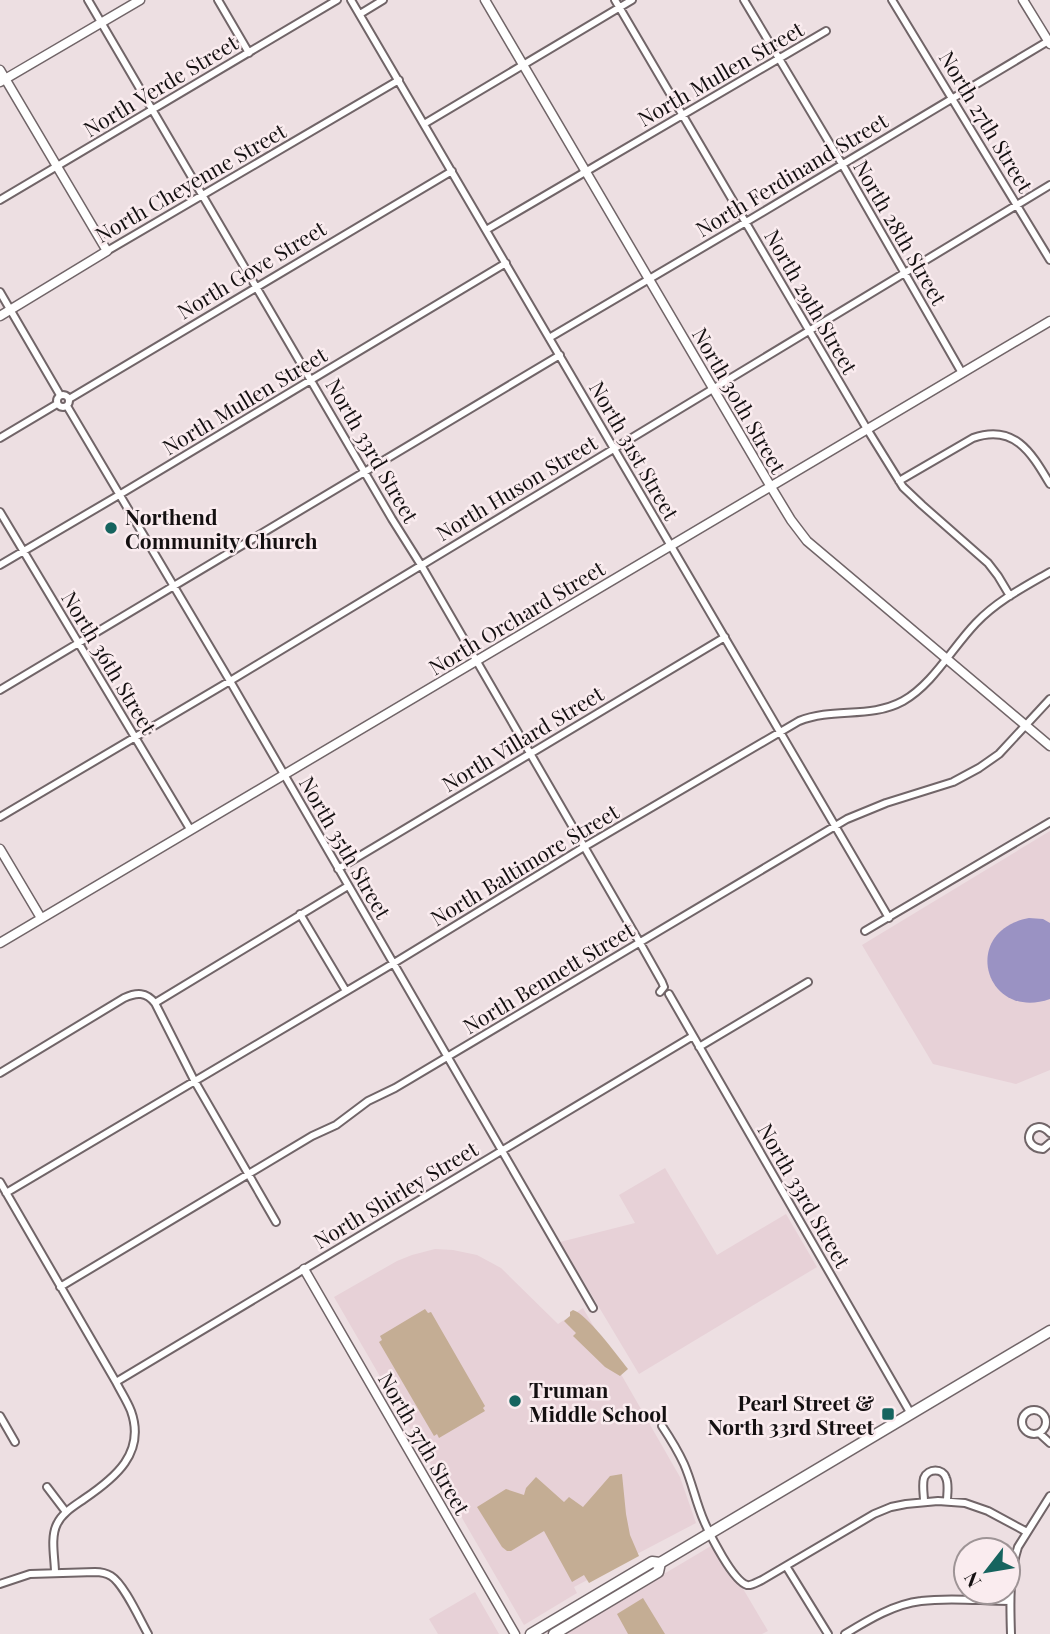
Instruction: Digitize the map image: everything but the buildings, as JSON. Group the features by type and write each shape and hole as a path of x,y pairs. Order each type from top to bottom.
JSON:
{"main road":[{"path":"531,1634 652,1562 660,1563 1050,1331"},
{"path":"554,1634 658,1572 660,1563"}],"street":[{"name":"North 33rd Street","path":"88,0 640,943 662,982 664,987 660,992"},
{"path":"3,81 140,0"},
{"path":"218,0 249,52"},
{"name":"North Verde Street","path":"0,200 337,0"},
{"name":"North 31st Street","path":"351,0 889,918"},
{"path":"359,14 383,0"},
{"name":"North 30th Street","path":"485,0 771,487 807,541 1050,746"},
{"name":"North 29th Street","path":"615,0 899,481 988,563 1010,596"},
{"path":"424,124 632,0"},
{"name":"North 28th Street","path":"744,0 962,373"},
{"name":"North 27th Street","path":"892,0 1050,260"},
{"path":"1023,0 1049,41"},
{"name":"North Mullen Street","path":"486,230 826,31"},
{"name":"North Ferdinand Street","path":"549,338 1049,41"},
{"path":"0,70 3,81 107,251"},
{"name":"North Cheyenne Street","path":"0,316 398,80"},
{"name":"North Gove Street","path":"69,398 452,171"},
{"name":"North Huson Street","path":"0,817 1050,186"},
{"name":"North Mullen Street","path":"0,565 506,262"},
{"path":"0,292 60,395"},
{"name":"North Orchard Street","path":"0,943 1050,321"},
{"path":"0,690 560,355"},
{"path":"57,404 61,407 67,406 70,401 65,395 60,395"},
{"path":"0,438 57,404 60,395"},
{"name":"North 35th Street","path":"67,406 230,681 593,1308"},
{"path":"899,481 973,438 993,434 1016,441 1028,450 1050,484"},
{"name":"North 36th Street","path":"0,512 190,829"},
{"name":"North Baltimore Street","path":"6,1193 799,721 830,713 879,710 898,703 919,689 981,618 1010,596 1050,572"},
{"name":"North Villard Street","path":"338,869 724,637"},
{"name":"North Bennett Street","path":"60,1287 312,1136 336,1125 368,1101 395,1088 835,826 866,810 966,776 991,760 1050,699"},
{"path":"865,931 1050,822"},
{"path":"0,849 41,918"},
{"path":"155,1003 348,886"},
{"path":"300,914 346,991"},
{"path":"699,1047 808,982"},
{"path":"0,1073 128,997 143,994 148,996 155,1003 194,1080 276,1222"},
{"name":"North 33rd Street","path":"668,994 911,1414"},
{"name":"North Shirley Street","path":"116,1382 693,1035"},
{"path":"1050,1132 1038,1127 1031,1130 1029,1137 1030,1144 1035,1148 1043,1149 1050,1143"},
{"path":"0,1182 116,1382 133,1420 134,1442 123,1465 109,1481 66,1512 58,1522 54,1532 55,1573"},
{"name":"North 37th Street","path":"304,1269 515,1634"},
{"path":"0,1416 15,1443"},
{"path":"662,1426 684,1464 710,1532 736,1577 750,1585 874,1514 898,1505 947,1501 975,1506 1027,1532"},
{"path":"1039,1433 1050,1443"},
{"path":"924,1501 924,1478 929,1472 936,1470 947,1478 947,1501"},
{"path":"47,1487 66,1512"},
{"path":"1022,1540 1050,1496"},
{"path":"786,1566 828,1634"},
{"path":"0,1584 30,1574 94,1572 110,1575 119,1584 148,1634"},
{"path":"845,1634 891,1609 919,1601 952,1599"},
{"path":"1010,1606 1011,1634"}],"shaded area":[{"path":"1050,831 1050,1070 1016,1084 933,1064 862,945"},
{"path":"1029,918 1043,919 1050,923 1050,999 1028,1003 1009,998 996,987 989,972 988,955 994,939 1007,926"},
{"path":"665,1168 717,1255 786,1214 817,1267 639,1374 560,1242 635,1223 619,1195"},
{"name":"Truman Middle School","path":"435,1249 477,1255 501,1268 558,1324 583,1308 680,1477 696,1523 574,1587 577,1593 524,1625 334,1297 397,1261"},
{"path":"425,1309 428,1313 431,1312 485,1406 485,1411 439,1438 437,1434 434,1436 379,1342 382,1340 380,1336"},
{"path":"573,1310 594,1327 628,1369 620,1376 605,1367 573,1336 576,1333 564,1321"},
{"path":"622,1474 630,1535 639,1556 589,1583 584,1575 572,1582 544,1531 507,1551 477,1507 506,1489 524,1495 526,1488 536,1477 564,1502 569,1497 583,1507 610,1476"},
{"path":"716,1543 768,1631 762,1634 563,1634"},
{"path":"475,1592 499,1634 438,1634 429,1619"},
{"path":"643,1598 665,1634 628,1634 617,1614"}],"place":[{"name":"Northend Community Church","path":"111,528"},
{"name":"Truman Middle School","path":"515,1401"},
{"name":"Pearl Street & North 33rd Street","path":"888,1414"}]}
